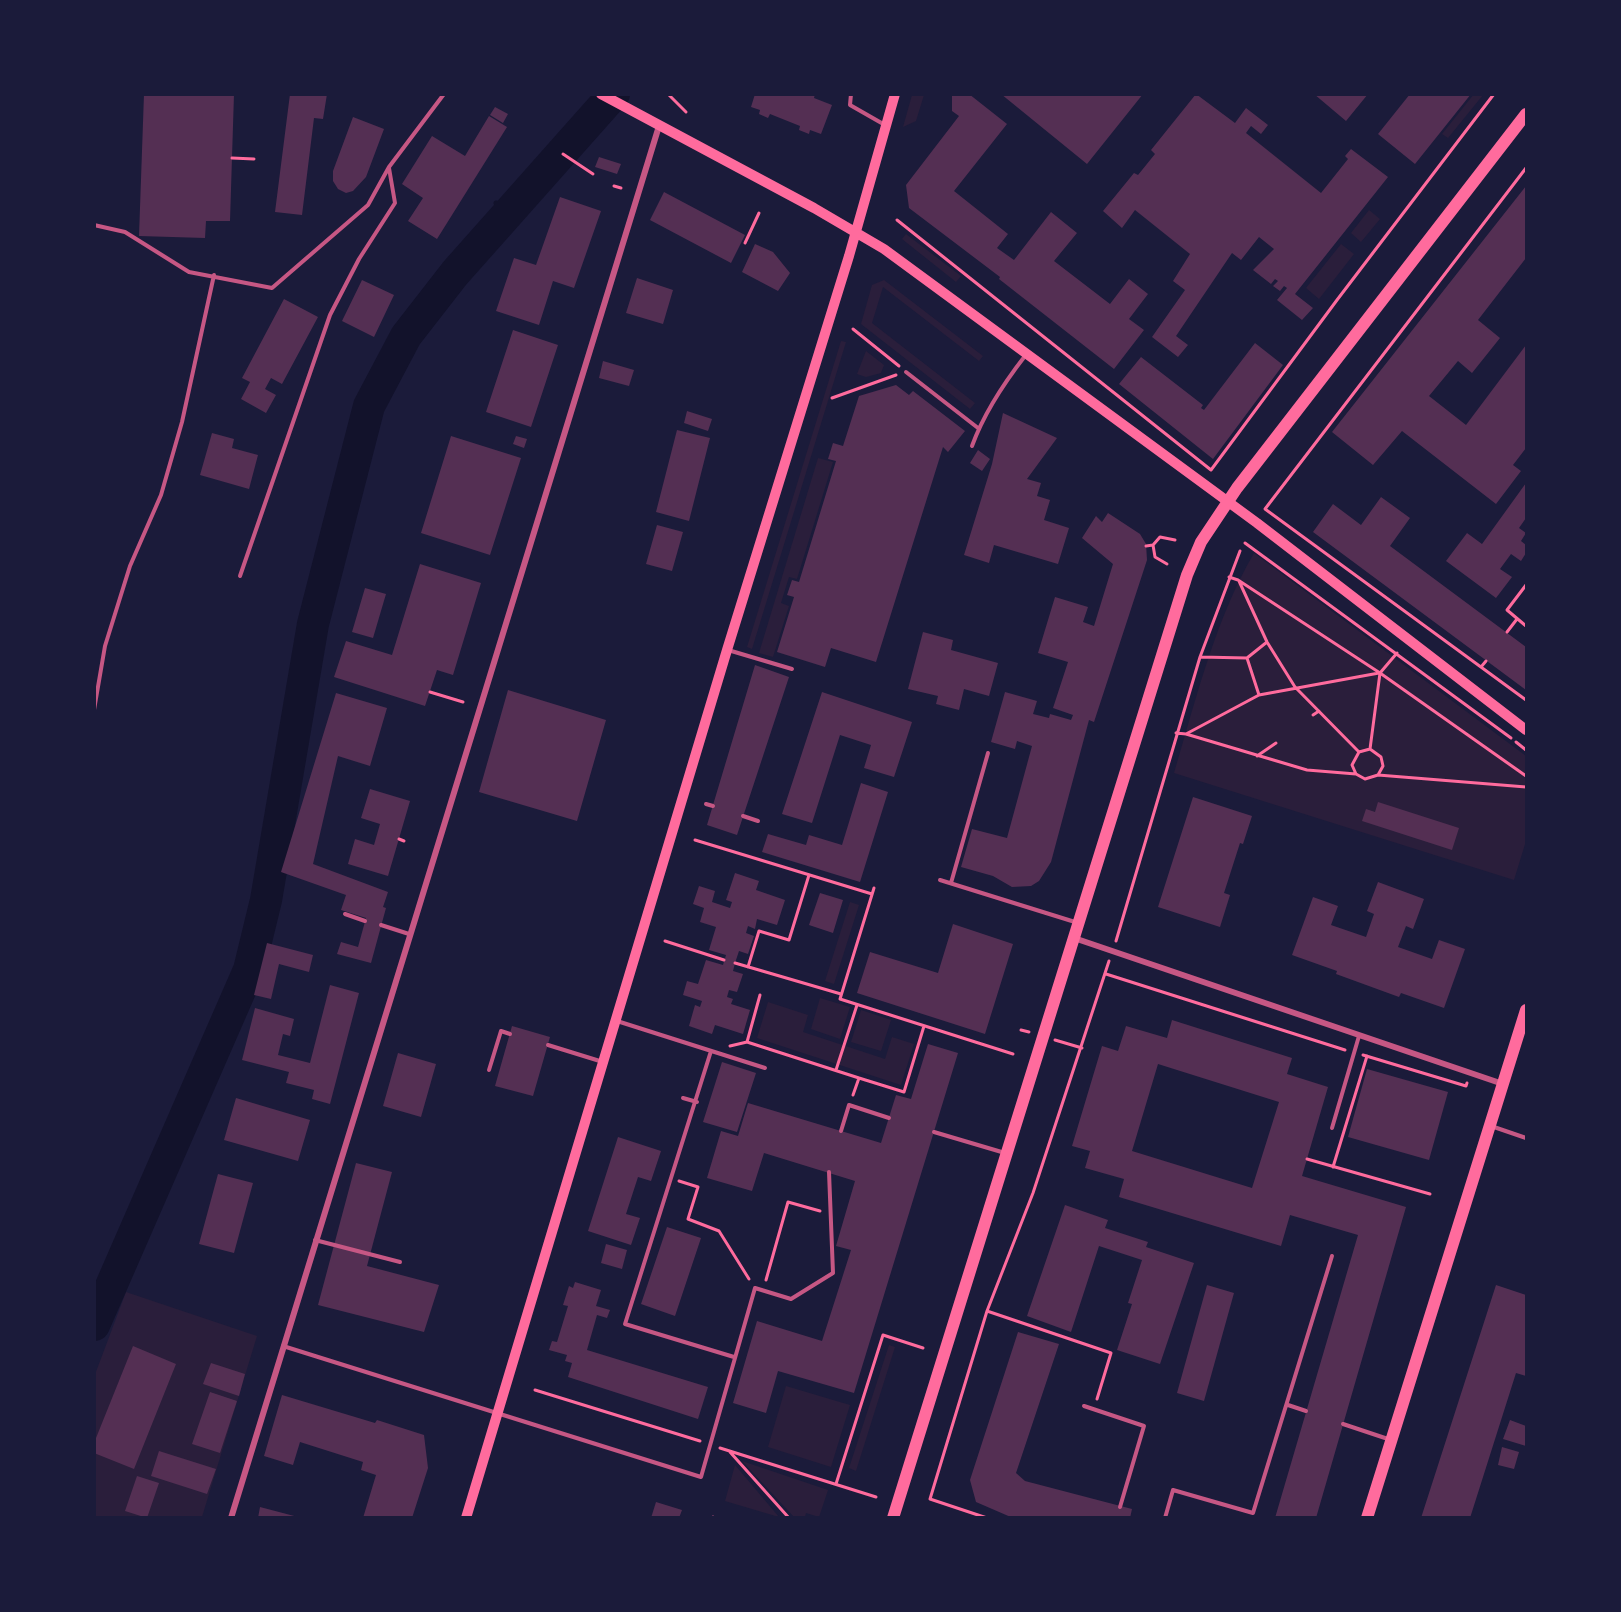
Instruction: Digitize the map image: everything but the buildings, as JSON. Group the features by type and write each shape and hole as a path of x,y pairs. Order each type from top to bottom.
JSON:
{"main road":[{"path":"601,94 856,232 1227,501 1527,730"},
{"path":"466,1518 727,650 856,232 895,94"},
{"path":"893,1518 1187,575 1201,542 1227,501 1527,114"},
{"path":"1367,1518 1527,1010"}],"street":[{"path":"231,1518 658,126"},
{"path":"1074,938 1503,1084"}],"lane":[{"path":"94,225 125,232 189,272 272,288 368,204 389,167 444,94"},
{"path":"851,94 850,105 886,125"},
{"path":"240,576 330,315 359,259 395,203 389,167"},
{"path":"94,710 105,646 130,566 162,495 214,275"},
{"path":"972,446 978,428 1026,355"},
{"path":"906,372 978,428"},
{"path":"727,650 792,669"},
{"path":"951,883 988,753"},
{"path":"706,804 713,806"},
{"path":"743,816 758,821"},
{"path":"940,880 1079,923"},
{"path":"345,914 365,921"},
{"path":"381,926 409,934"},
{"path":"616,1021 765,1068"},
{"path":"489,1070 501,1031 510,1034"},
{"path":"1332,1128 1359,1036"},
{"path":"548,1045 603,1062"},
{"path":"711,1050 697,1102 625,1324 734,1357"},
{"path":"683,1098 697,1102"},
{"path":"841,1131 849,1105 889,1118"},
{"path":"1491,1126 1527,1138"},
{"path":"934,1132 1007,1154"},
{"path":"282,1346 701,1477 755,1288 791,1299 833,1273 829,1172"},
{"path":"315,1240 400,1262"},
{"path":"1165,1518 1173,1490 1253,1514 1332,1256"},
{"path":"1288,1405 1306,1411"},
{"path":"1084,1406 1144,1426 1120,1507"},
{"path":"1343,1424 1392,1440"}],"path":[{"path":"668,94 686,112"},
{"path":"897,220 1211,470 1494,94"},
{"path":"563,154 592,174"},
{"path":"232,158 254,159"},
{"path":"1527,168 1265,509 1527,700"},
{"path":"614,186 621,188"},
{"path":"744,243 759,213"},
{"path":"853,329 906,372"},
{"path":"832,398 906,372"},
{"path":"1146,546 1153,545 1160,537 1175,540"},
{"path":"1245,543 1527,750"},
{"path":"1153,545 1155,557 1167,564"},
{"path":"987,1518 930,1499 987,1311 1033,1193 1113,951 1200,657 1240,551"},
{"path":"1229,577 1238,580 1380,673 1527,776"},
{"path":"1238,580 1267,642 1295,687 1359,752"},
{"path":"1527,585 1507,610 1527,626"},
{"path":"1507,632 1517,619"},
{"path":"1200,657 1247,658 1267,642"},
{"path":"1370,749 1380,673 1397,653"},
{"path":"1247,658 1259,695"},
{"path":"1481,667 1486,661"},
{"path":"1186,734 1259,695 1380,673"},
{"path":"430,692 463,702"},
{"path":"1313,715 1319,711"},
{"path":"1176,733 1307,770 1356,774 1370,780 1378,775 1527,787"},
{"path":"1257,756 1276,743"},
{"path":"1356,774 1352,765 1359,752 1370,749 1377,753 1382,762 1378,775"},
{"path":"399,839 404,841"},
{"path":"695,840 872,894"},
{"path":"748,967 759,932 789,940 809,875"},
{"path":"874,888 840,999 1013,1054"},
{"path":"665,941 724,960"},
{"path":"735,963 841,994"},
{"path":"1105,974 1467,1086 1470,1073"},
{"path":"760,995 747,1042 904,1092 924,1026"},
{"path":"836,1070 857,1005"},
{"path":"1333,1167 1367,1056"},
{"path":"849,1105 859,1078"},
{"path":"1307,1159 1430,1194"},
{"path":"672,1179 698,1187 688,1219 719,1231 755,1288"},
{"path":"764,1291 788,1202 820,1211"},
{"path":"987,1311 1111,1353 1094,1410"},
{"path":"836,1484 883,1335 923,1347"},
{"path":"729,1451 789,1518"}],"shaded area":[{"path":"1474,94 1483,95 1448,138 1442,134"},
{"path":"912,95 924,95 916,121 903,127"},
{"path":"1369,210 1380,219 1361,242 1351,233"},
{"path":"906,234 961,276 956,282 902,239"},
{"path":"1341,244 1354,254 1319,299 1306,288"},
{"path":"884,280 983,356 979,361 883,287 872,323 975,403 970,409 861,324 872,285"},
{"path":"841,341 846,342 752,649 747,647"},
{"path":"866,351 884,365 881,373 866,377 857,374"},
{"path":"818,458 833,462 797,579 789,577 781,603 789,606 773,657 759,653"},
{"path":"1254,553 1526,756 1526,841 1514,880 1174,773 1217,633"},
{"path":"850,902 859,905 834,984 825,981"},
{"path":"820,998 850,1007 840,1039 811,1029"},
{"path":"768,1002 808,1015 803,1032 885,1059 892,1037 914,1044 901,1085 757,1038"},
{"path":"861,1010 891,1020 881,1051 851,1042"},
{"path":"126,1292 257,1336 202,1517 95,1517 94,1377"},
{"path":"889,1345 895,1347 856,1471 849,1468"},
{"path":"786,1386 850,1405 831,1467 768,1447"},
{"path":"742,1461 828,1490 819,1517 806,1513 805,1517 794,1517"},
{"path":"735,1465 779,1517 725,1501"}],"waterway":[{"path":"94,1325 249,970 266,900 313,624 369,406 406,336 455,273 614,94"},
{"path":"496,203 512,208"}]}
